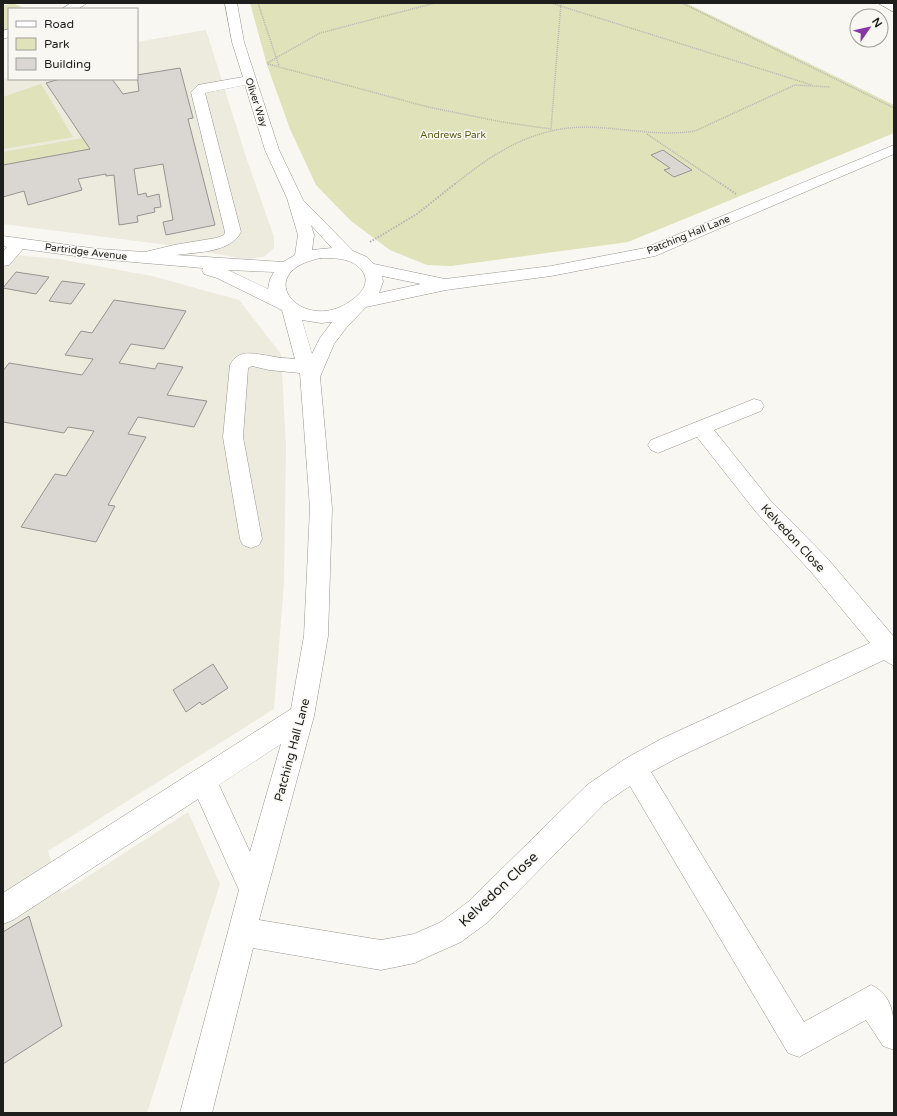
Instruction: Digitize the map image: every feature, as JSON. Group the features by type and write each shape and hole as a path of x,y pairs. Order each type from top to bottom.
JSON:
{"street":[{"path":"70,8 81,3"},
{"name":"Oliver Way","path":"231,3 238,42 272,150 295,198 306,235 303,257"},
{"path":"884,3 894,8"},
{"path":"148,257 174,250 220,243 230,238 233,232 198,92 204,88 250,80"},
{"name":"Patching Hall Lane","path":"286,306 304,314 320,317 338,315 358,306 446,284 551,271 649,252 894,149"},
{"name":"Oliver Way","path":"295,198 347,254"},
{"path":"3,261 11,242"},
{"name":"Partridge Avenue","path":"11,242 98,254 261,267 287,267"},
{"name":"Patching Hall Lane","path":"196,1113 253,889 302,716 316,636 321,516 310,372 286,306 277,291 278,278 287,267 303,257 317,253 332,252 347,254 355,257 370,268 446,284"},
{"name":"Partridge Avenue","path":"169,259 223,274 286,306"},
{"name":"Patching Hall Lane","path":"310,372 328,338 370,294 374,285 370,268"},
{"path":"251,539 233,437 239,365 245,360 252,359 310,372"},
{"path":"658,445 754,406"},
{"name":"Kelvedon Close","path":"242,932 381,955 415,948 451,932 478,912 596,794 634,768 670,748 891,651 820,566 763,506 701,428"},
{"path":"3,910 302,716"},
{"path":"634,768 799,1042 871,1000 894,1035"},
{"path":"203,781 253,889"}],"path":[{"path":"258,3 279,66"},
{"path":"435,3 320,34 267,63 357,89 465,116 522,126 550,129 602,127 647,134 678,135 694,131 796,85 830,87"},
{"path":"551,3 816,86"},
{"path":"550,129 561,3"},
{"path":"682,3 894,108"},
{"path":"374,239 415,215 475,166 505,146 534,133 550,129"},
{"path":"647,134 754,207"}],"shaded area":[{"path":"206,30 246,157 274,237 274,248 264,257 246,259 160,244 3,224 3,79 8,77 8,80 138,80 138,42"},
{"path":"3,254 59,259 152,276 239,300 281,354 286,447 284,583 274,709 48,851 62,893 188,812 220,884 147,1113 3,1113"}],"green space":[{"path":"12,3 22,7 8,8 8,30 3,32 3,6"},
{"name":"Andrews Park","path":"250,3 686,3 894,105 894,133 628,242 451,266 427,265 390,250 351,221 316,185 290,129 267,65"},
{"path":"41,84 73,137 3,149 3,97"},
{"path":"83,138 90,149 3,165 3,152"}],"building":[{"path":"180,68 193,118 188,119 215,225 166,235 163,222 173,220 163,164 134,169 138,195 146,193 147,197 159,194 161,207 154,208 155,212 137,216 138,222 119,225 114,175 106,176 106,174 78,179 82,190 28,205 24,191 3,197 3,165 90,149 46,83 56,80 113,80 123,94 139,91 138,75"},
{"path":"663,150 692,170 674,177 664,170 670,168 651,155"},
{"path":"16,272 49,277 36,294 3,288"},
{"path":"62,281 85,284 71,304 49,301"},
{"path":"114,300 186,311 164,349 131,344 119,363 155,369 158,363 183,367 167,395 207,401 194,427 138,417 128,434 146,437 108,505 115,506 96,542 21,527 55,474 66,476 94,431 68,427 64,433 3,422 3,371 9,363 82,375 93,359 65,355 81,331 92,333"},
{"path":"213,664 228,688 202,705 200,702 186,712 173,690"},
{"path":"29,916 62,1026 3,1064 3,932"}]}
